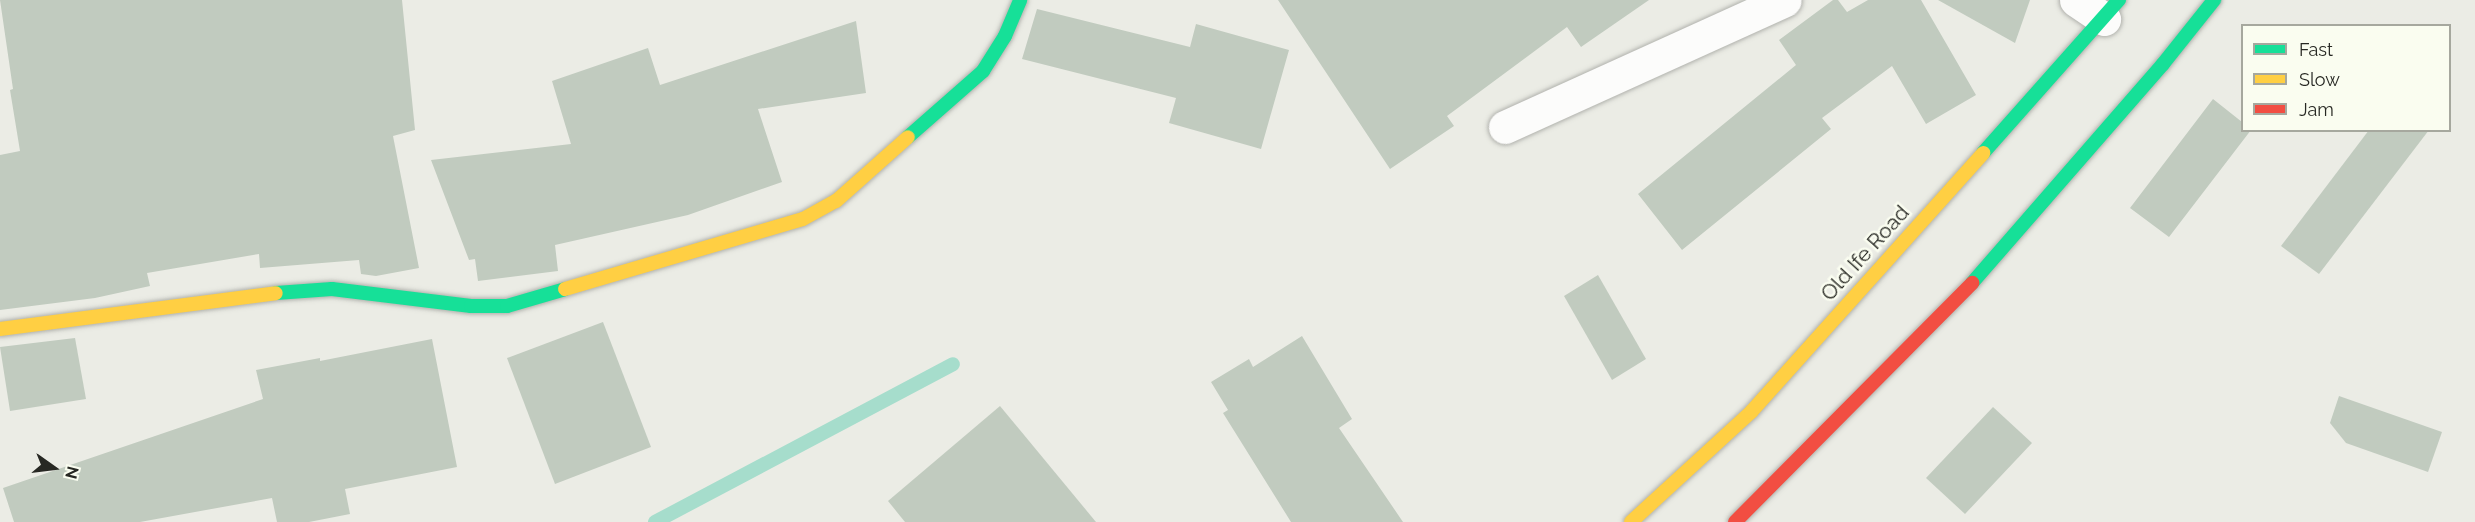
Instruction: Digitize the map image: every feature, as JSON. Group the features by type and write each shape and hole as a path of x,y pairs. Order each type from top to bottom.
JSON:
{"main road":[{"path":"0,329 281,292 332,290 471,306 507,306 803,219 836,201 982,71 1005,36 1020,0"},
{"path":"1735,522 1992,263 2163,64 2214,0"},
{"name":"Old Ife Road","path":"1631,522 1750,412 2112,9"}],"street":[{"path":"1505,127 1785,0"},
{"path":"2076,0 2112,9"}],"building":[{"path":"0,0 402,0 415,130 393,136 419,268 376,276 361,274 359,260 260,268 259,254 147,273 150,286 95,298 0,310 0,155 20,151 10,90 13,89"},
{"path":"1278,0 1649,0 1581,47 1567,27 1447,116 1454,126 1390,169"},
{"path":"1833,0 1838,0 1847,12 1868,0 1921,0 1976,95 1926,124 1892,66 1822,118 1831,129 1682,250 1638,194 1796,65 1779,40"},
{"path":"1938,0 2030,0 2015,43"},
{"path":"1037,9 1190,47 1196,24 1289,50 1261,149 1169,123 1176,98 1022,59"},
{"path":"856,21 866,93 758,109 782,182 688,215 555,245 558,271 478,281 475,259 469,260 431,160 571,144 552,81 648,48 660,85"},
{"path":"2213,99 2241,121 2241,132 2249,132 2169,237 2130,208"},
{"path":"2367,132 2427,132 2319,274 2281,246"},
{"path":"1598,275 1646,359 1612,380 1564,296"},
{"path":"603,322 651,447 555,484 507,358"},
{"path":"1302,336 1352,419 1339,428 1403,522 1291,522 1223,413 1228,410 1211,382 1249,359 1253,367"},
{"path":"75,338 86,399 10,411 0,347"},
{"path":"432,339 457,467 345,489 350,514 309,522 277,522 272,498 140,522 14,522 3,488 263,399 256,370 320,358 320,361"},
{"path":"2339,396 2442,432 2428,472 2346,443 2330,423"},
{"path":"1000,406 1096,522 905,522 888,501"},
{"path":"1993,407 2032,443 1965,514 1926,478"}],"waterway":[{"path":"655,522 953,364"}],"traffic: fast":[{"path":"908,137 983,71 1005,36 1020,0"},
{"path":"1983,153 2119,0"},
{"path":"1972,283 2163,64 2214,0"},
{"path":"276,293 332,289 471,306 507,306 565,289"}],"traffic: slow":[{"path":"565,289 803,219 836,201 908,137"},
{"path":"1631,522 1751,412 1983,153"},
{"path":"0,329 276,293"}],"traffic: jam":[{"path":"1735,522 1972,283"}]}
